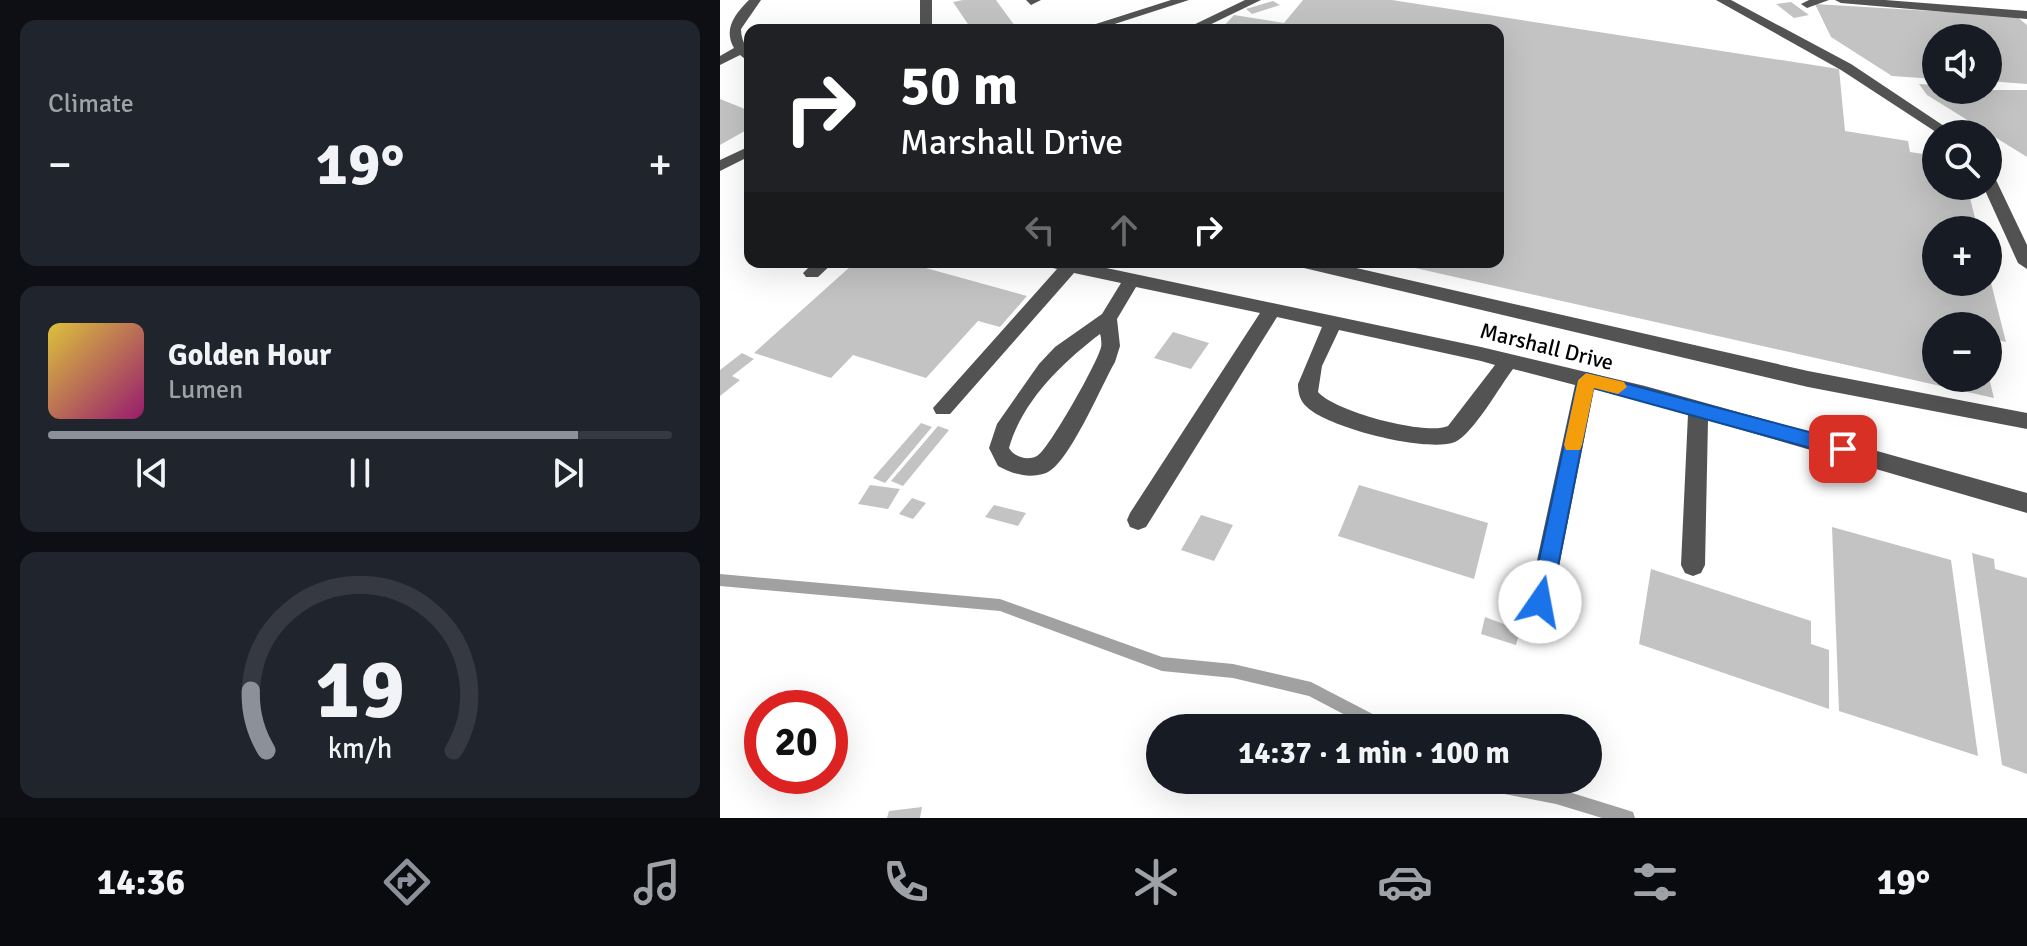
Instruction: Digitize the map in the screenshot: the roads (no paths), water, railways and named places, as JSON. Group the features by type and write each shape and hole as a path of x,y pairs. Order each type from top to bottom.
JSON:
{"lane":[{"path":"744,53 734,35 739,17 755,0"},
{"path":"926,0 926,24"},
{"path":"1103,24 1183,0"},
{"path":"1202,24 1255,0"},
{"path":"1722,0 1846,67 1927,120"},
{"path":"1807,4 1823,0"},
{"path":"1841,0 2027,15"},
{"path":"720,61 744,55"},
{"path":"720,166 744,153"},
{"path":"1997,200 2027,263"},
{"path":"943,408 1056,268"},
{"name":"Marshall Drive","path":"1076,268 1586,380 2027,503"},
{"path":"1330,268 1808,379 2027,421"},
{"path":"1108,319 1111,346 1105,362 1056,451 1042,465 1020,467 1005,460 999,448 1004,430 1046,369 1062,352 1108,319 1131,281"},
{"path":"1138,520 1272,310"},
{"path":"1333,323 1310,378 1308,394 1313,403 1339,415 1420,436 1442,438 1455,432 1508,361"},
{"path":"1540,602 1586,380"},
{"path":"1693,565 1698,409"}],"waterway":[{"path":"720,580 1000,605 1162,664 1233,671 1311,689 1358,714"},
{"path":"1546,794 1627,818"}]}
